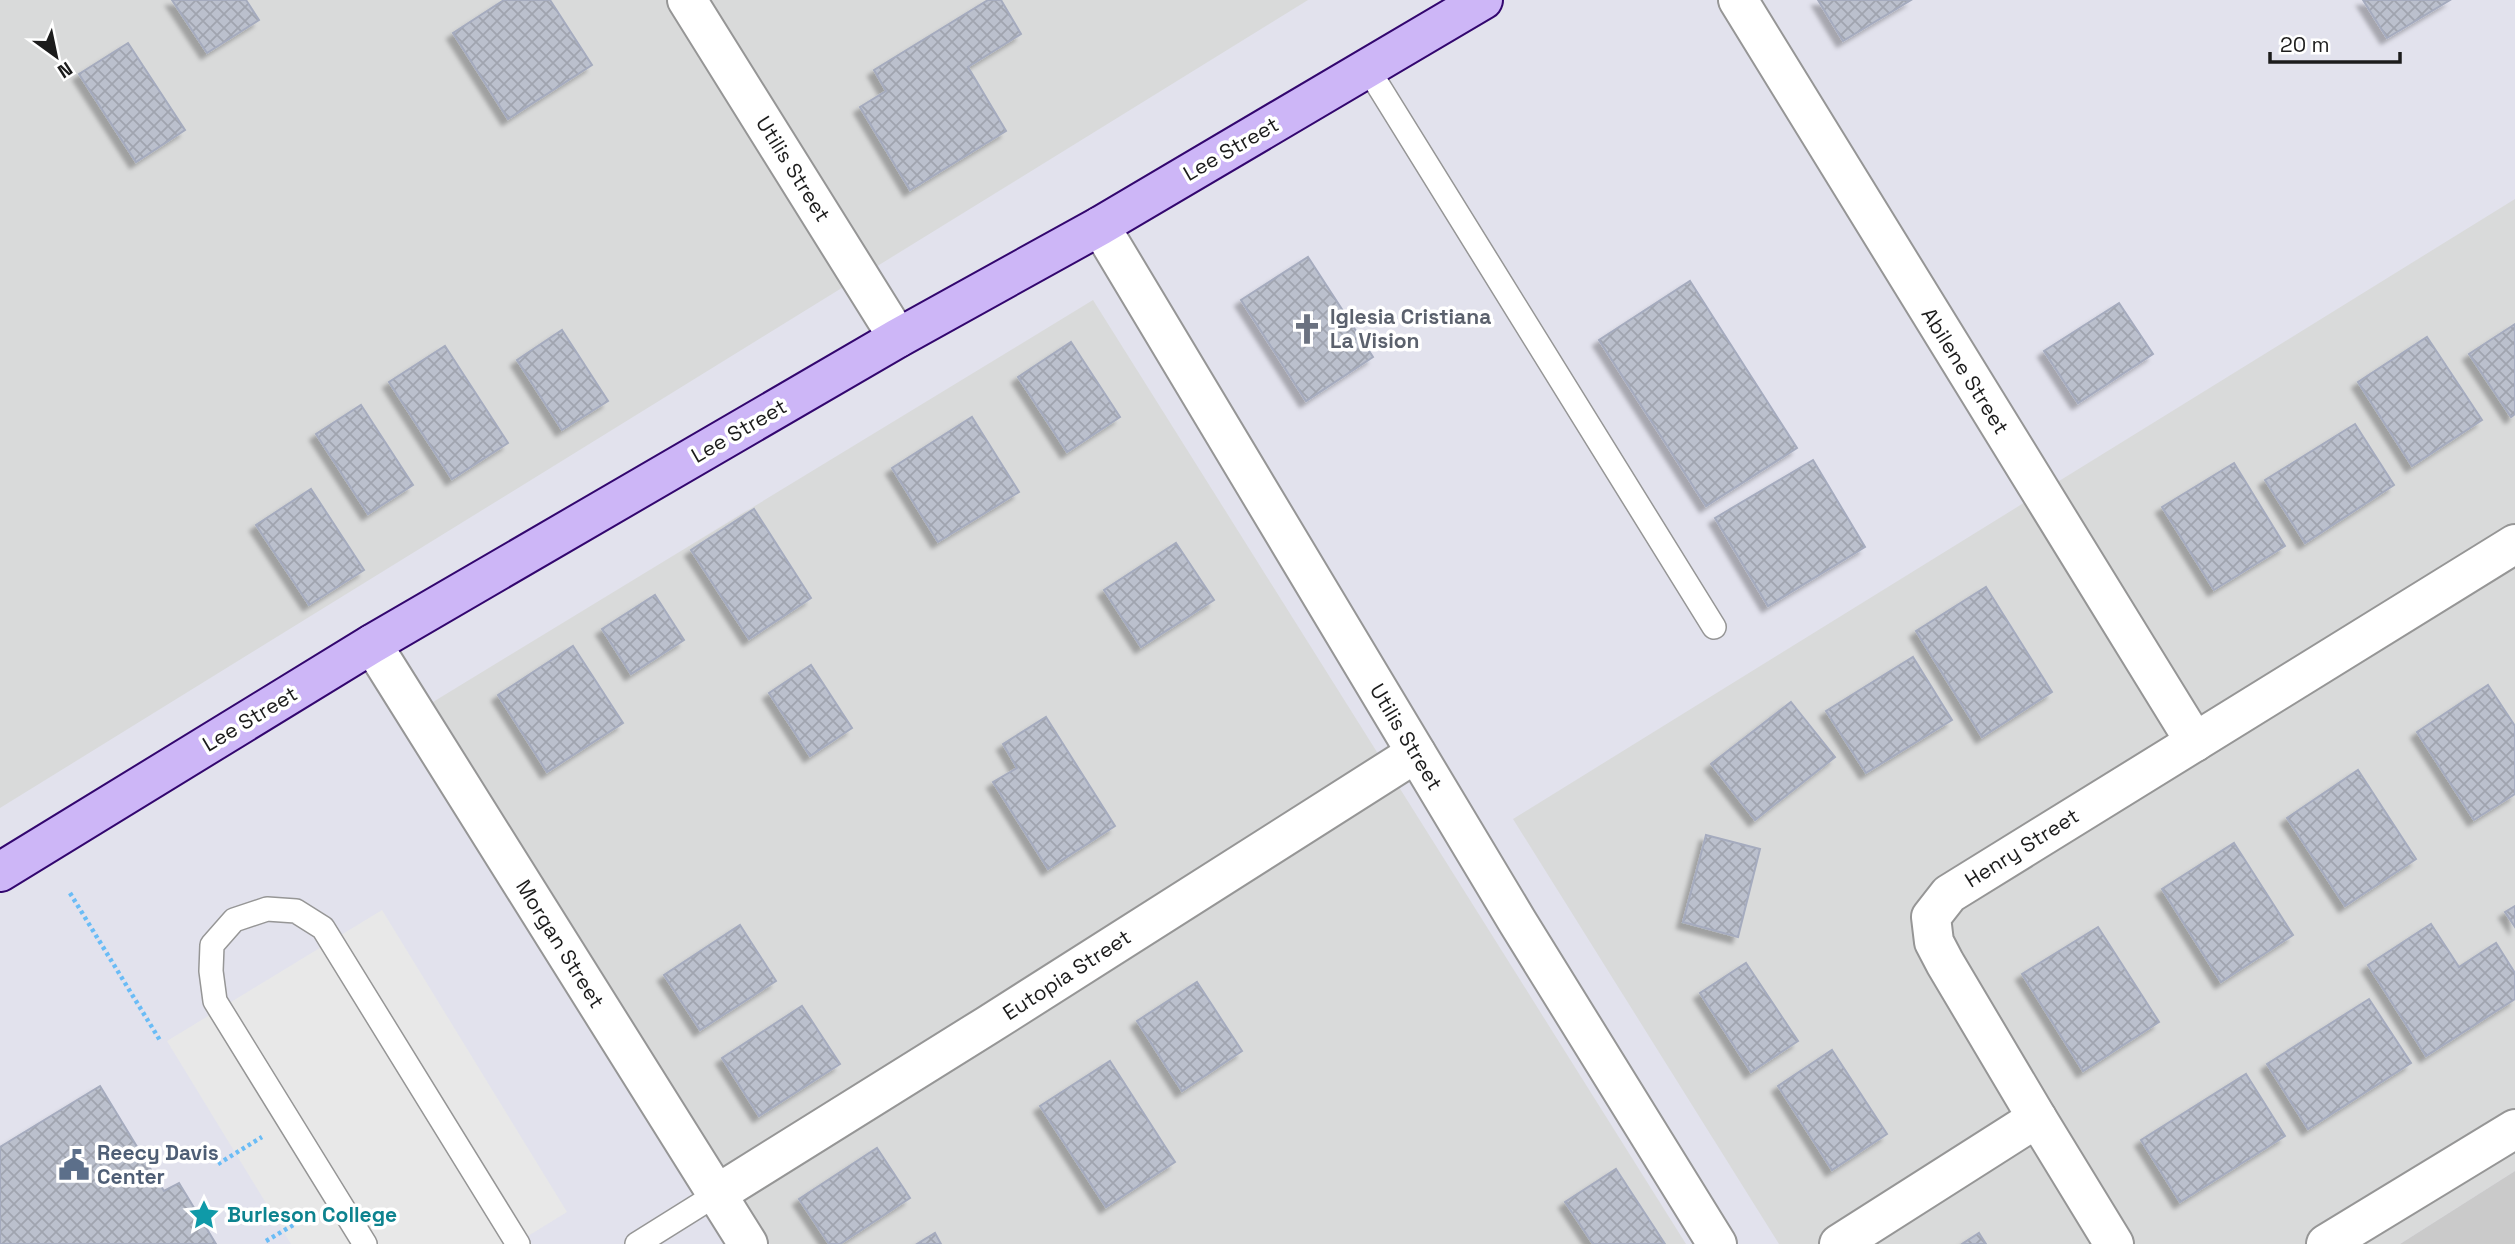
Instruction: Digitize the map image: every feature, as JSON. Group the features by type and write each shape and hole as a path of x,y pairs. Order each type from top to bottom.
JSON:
{"main road":[{"name":"Lee Street","path":"0,872 372,644 898,338 1100,226 1483,0"}],"street":[{"name":"Utilis Street","path":"687,0 898,338"},
{"name":"Abilene Street","path":"1738,0 2194,741"},
{"name":"Utilis Street","path":"1100,226 1416,753 1717,1244"},
{"name":"Henry Street","path":"2037,1118 1934,942 1931,917 1949,894 2515,544"},
{"name":"Morgan Street","path":"372,644 748,1244"},
{"name":"Eutopia Street","path":"717,1194 1416,753"},
{"path":"1839,1244 2037,1118 2114,1244"},
{"path":"2326,1244 2515,1129"}],"lane":[{"path":"1368,69 1714,627"},
{"path":"365,1244 215,1000 211,971 212,945 234,920 267,909 296,912 323,928 518,1244"},
{"path":"637,1244 717,1194"}],"path":[{"path":"69,892 161,1042"},
{"path":"218,1164 268,1133"},
{"path":"266,1241 316,1211"}],"shaded area":[{"path":"0,0 1308,0 0,808"},
{"path":"2515,199 2515,1171 2400,1244 1779,1244 1513,819"},
{"path":"1093,300 1686,1244 770,1244 433,702"},
{"path":"382,910 567,1212 515,1244 291,1244 167,1041"},
{"path":"2515,1171 2515,1244 2400,1244"}],"building":[{"path":"172,0 246,0 259,20 207,53"},
{"path":"504,0 550,0 592,65 508,119 453,33"},
{"path":"988,0 1001,0 1021,34 968,67 1006,131 910,190 860,107 886,91 874,70"},
{"path":"1818,0 1911,0 1843,41"},
{"path":"2363,0 2450,0 2387,38"},
{"path":"128,43 185,130 136,162 79,74"},
{"name":"Iglesia Cristiana La Vision","path":"1308,257 1373,357 1306,401 1241,300"},
{"path":"1690,281 1797,448 1706,506 1599,340"},
{"path":"2119,303 2153,354 2078,403 2044,351"},
{"path":"2515,324 2515,414 2511,417 2469,354"},
{"path":"562,330 608,401 562,430 517,360"},
{"path":"2427,337 2482,420 2412,466 2358,382"},
{"path":"1071,342 1120,417 1067,452 1018,377"},
{"path":"445,346 508,443 452,479 389,382"},
{"path":"361,405 413,485 368,514 316,434"},
{"path":"972,417 1019,492 938,542 892,468"},
{"path":"2355,424 2394,485 2305,543 2265,480"},
{"path":"1813,460 1865,547 1768,606 1715,518"},
{"path":"2234,463 2285,546 2214,590 2162,507"},
{"path":"311,489 364,570 309,605 256,525"},
{"path":"754,509 811,598 749,639 691,550"},
{"path":"1176,543 1214,600 1141,647 1104,590"},
{"path":"1986,587 2052,692 1982,737 1916,631"},
{"path":"655,595 684,640 631,674 602,629"},
{"path":"573,646 623,723 547,772 498,695"},
{"path":"1913,657 1952,720 1866,773 1826,711"},
{"path":"811,665 852,728 810,756 769,693"},
{"path":"2488,685 2515,726 2515,794 2474,820 2417,732"},
{"path":"1791,702 1835,757 1755,820 1711,764"},
{"path":"1046,717 1115,826 1048,869 993,782 1017,768 1003,744"},
{"path":"2358,770 2416,859 2345,906 2287,818"},
{"path":"1706,835 1760,849 1738,937 1683,922"},
{"path":"2234,843 2293,935 2221,982 2162,889"},
{"path":"2515,906 2515,927 2505,912"},
{"path":"2431,924 2459,967 2496,943 2515,973 2515,999 2426,1056 2368,965"},
{"path":"740,925 776,981 700,1030 664,975"},
{"path":"2098,927 2159,1022 2083,1071 2022,974"},
{"path":"1746,963 1798,1041 1751,1072 1700,993"},
{"path":"1197,982 1242,1051 1182,1091 1137,1021"},
{"path":"2369,999 2411,1063 2308,1129 2267,1064"},
{"path":"802,1006 840,1064 759,1116 722,1058"},
{"path":"1832,1050 1887,1134 1832,1170 1778,1086"},
{"path":"1110,1061 1175,1162 1106,1207 1040,1106"},
{"path":"2246,1074 2285,1136 2180,1202 2141,1140"},
{"name":"Reecy Davis Center","path":"100,1086 164,1191 179,1183 216,1244 0,1244 0,1147"},
{"path":"877,1148 910,1198 840,1244 829,1244 799,1199"},
{"path":"1616,1169 1665,1244 1593,1244 1565,1202"},
{"path":"935,1233 941,1244 917,1244"},
{"path":"1979,1233 1986,1244 1962,1244"}],"place":[{"name":"Iglesia Cristiana La Vision","path":"1307,329"},
{"name":"Reecy Davis Center","path":"74,1165"},
{"name":"Burleson College","path":"204,1215"}]}
